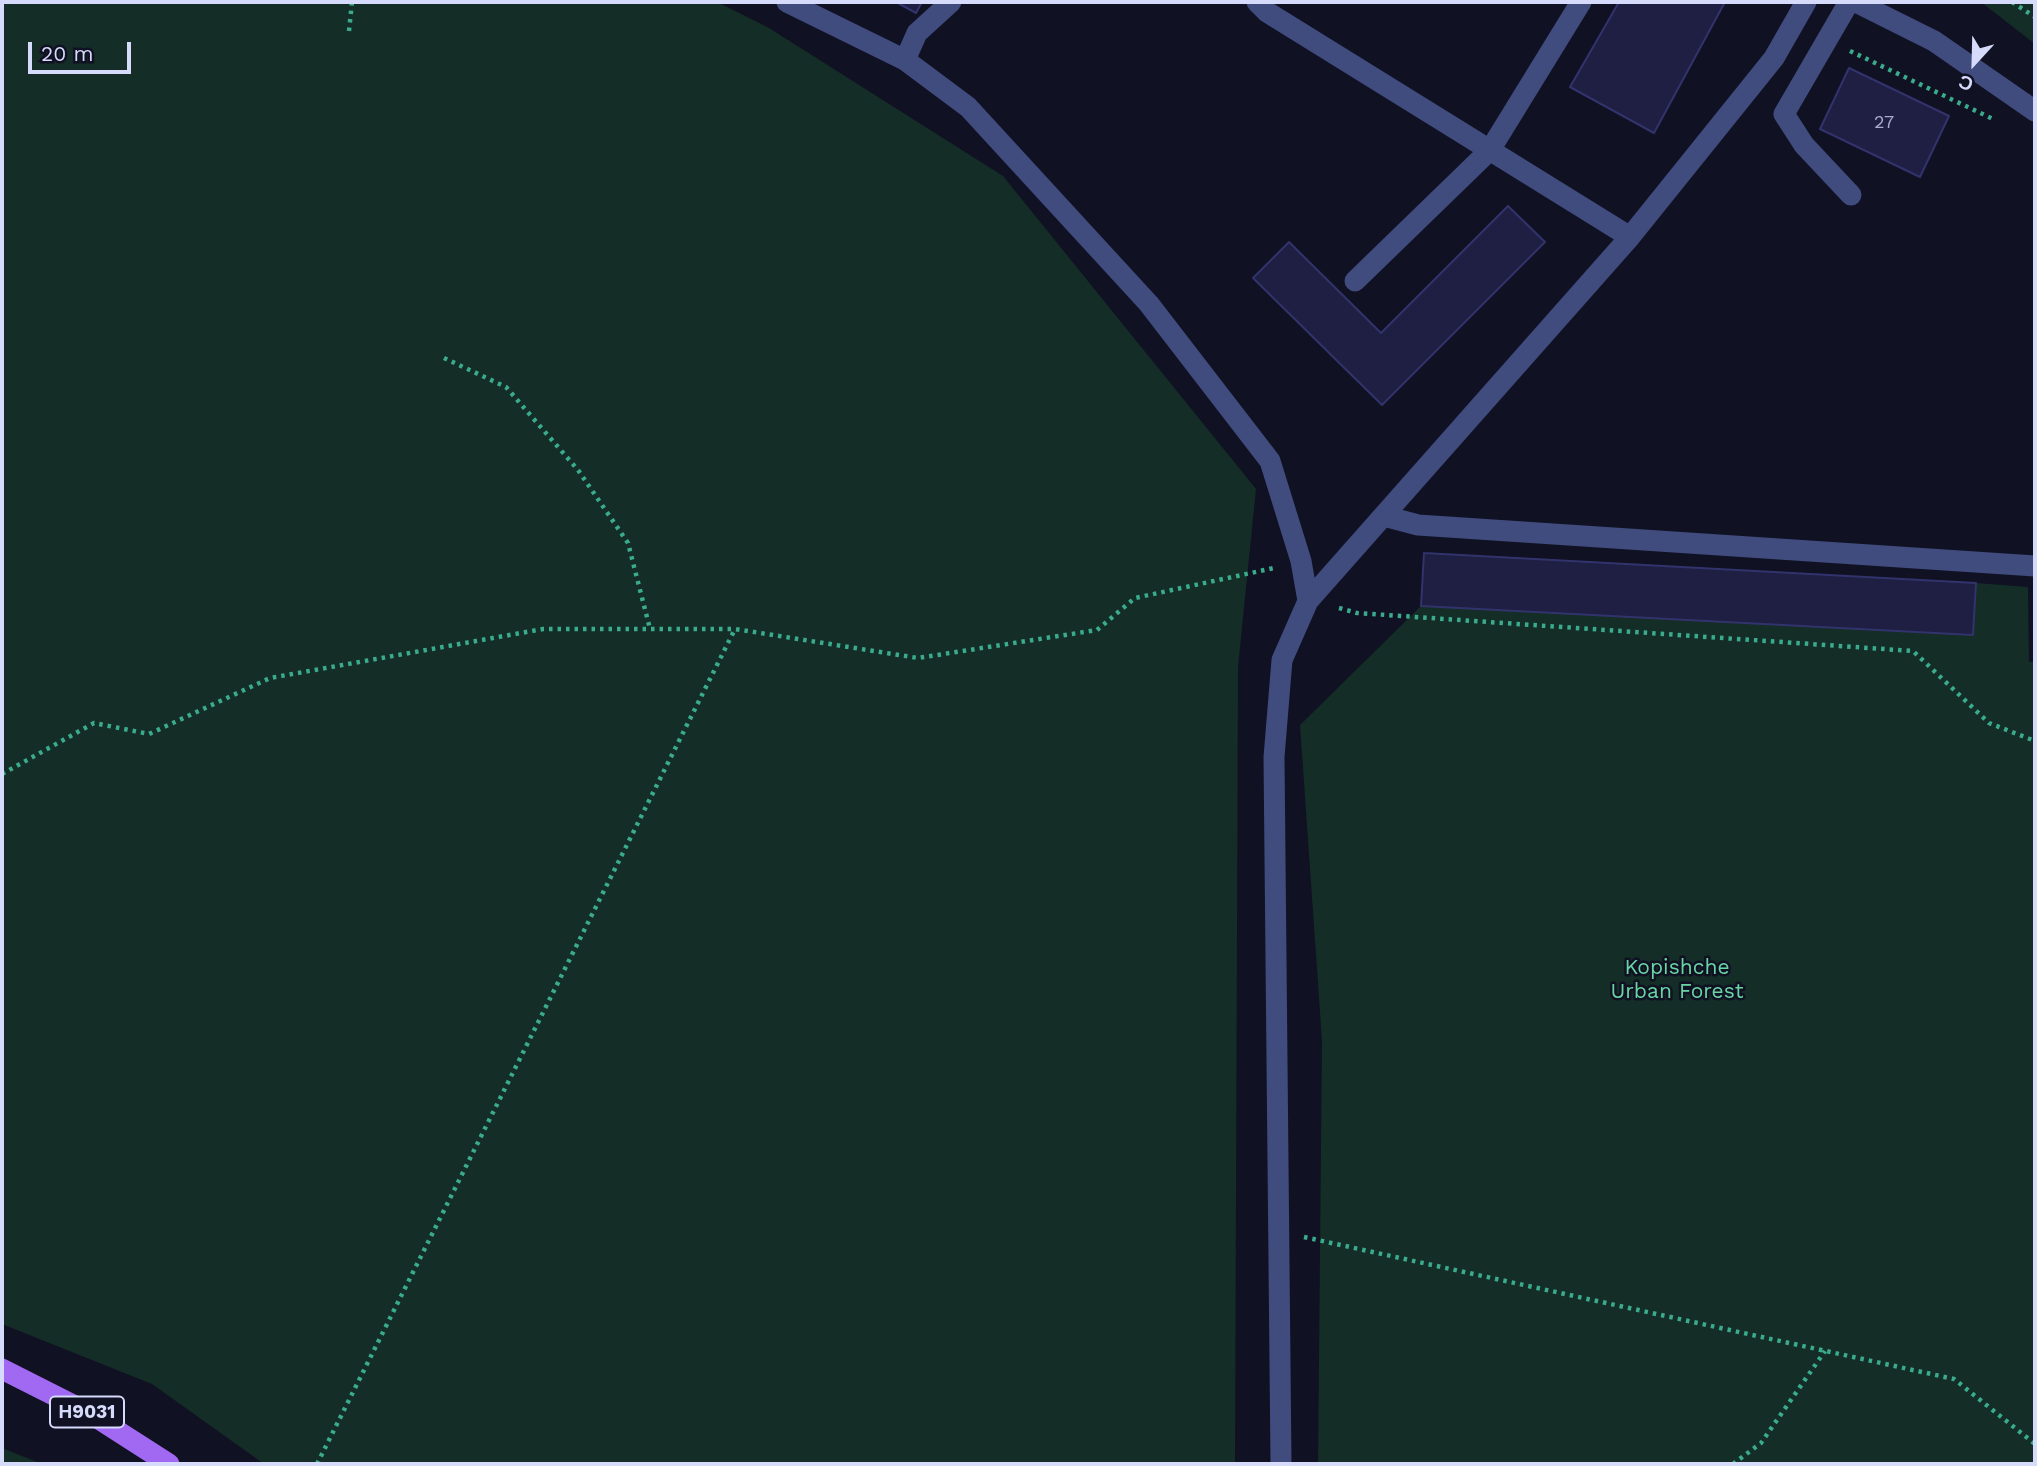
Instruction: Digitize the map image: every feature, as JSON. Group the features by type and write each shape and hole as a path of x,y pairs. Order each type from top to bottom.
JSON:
{"main road":[{"name":"Н9031","path":"2,1369 91,1414 169,1464"}],"street":[{"path":"788,2 905,60 968,107 1149,304 1270,461 1301,562 1308,601"},
{"path":"905,60 916,33 951,2"},
{"path":"1257,2 1268,12 1630,237"},
{"path":"1355,281 1490,150 1581,2"},
{"path":"1281,1464 1281,1232 1274,757 1282,660 1308,601 1630,237 1774,58 1806,2"},
{"path":"1849,2 1784,114 1804,145 1851,195"},
{"path":"1856,2 1934,41 2035,111"},
{"path":"1384,516 1432,526 2035,566"}],"path":[{"path":"349,31 352,2"},
{"path":"2011,2 2035,18"},
{"path":"1826,40 1998,122"},
{"path":"444,358 506,387 578,470 628,543 650,629"},
{"path":"2,774 94,723 149,734 270,678 543,629 735,629 918,658 1097,630 1135,598 1301,562"},
{"path":"1308,601 1357,612 1913,651 1989,723 2035,741"},
{"path":"317,1464 735,629"},
{"path":"1281,1232 1954,1379 2035,1444"},
{"path":"1733,1464 1761,1443 1825,1351"}],"green space":[{"path":"2,2 717,2 769,28 1003,176 1256,489 1238,667 1235,1464 264,1464 152,1384 2,1324"},
{"path":"1981,2 2035,2 2035,44"},
{"name":"Kopishche Urban Forest","path":"1976,583 2028,587 2029,662 2035,662 2035,1464 1318,1464 1322,1041 1300,725 1421,606 1973,635"},
{"path":"2,1448 42,1464 2,1464"}],"building":[{"path":"896,2 922,2 916,13"},
{"path":"1619,2 1725,2 1654,133 1570,87"},
{"path":"1849,68 1949,116 1920,177 1820,129"},
{"path":"1508,206 1545,242 1382,405 1253,278 1289,242 1381,333"},
{"path":"1424,553 1976,583 1973,635 1421,606"}]}
